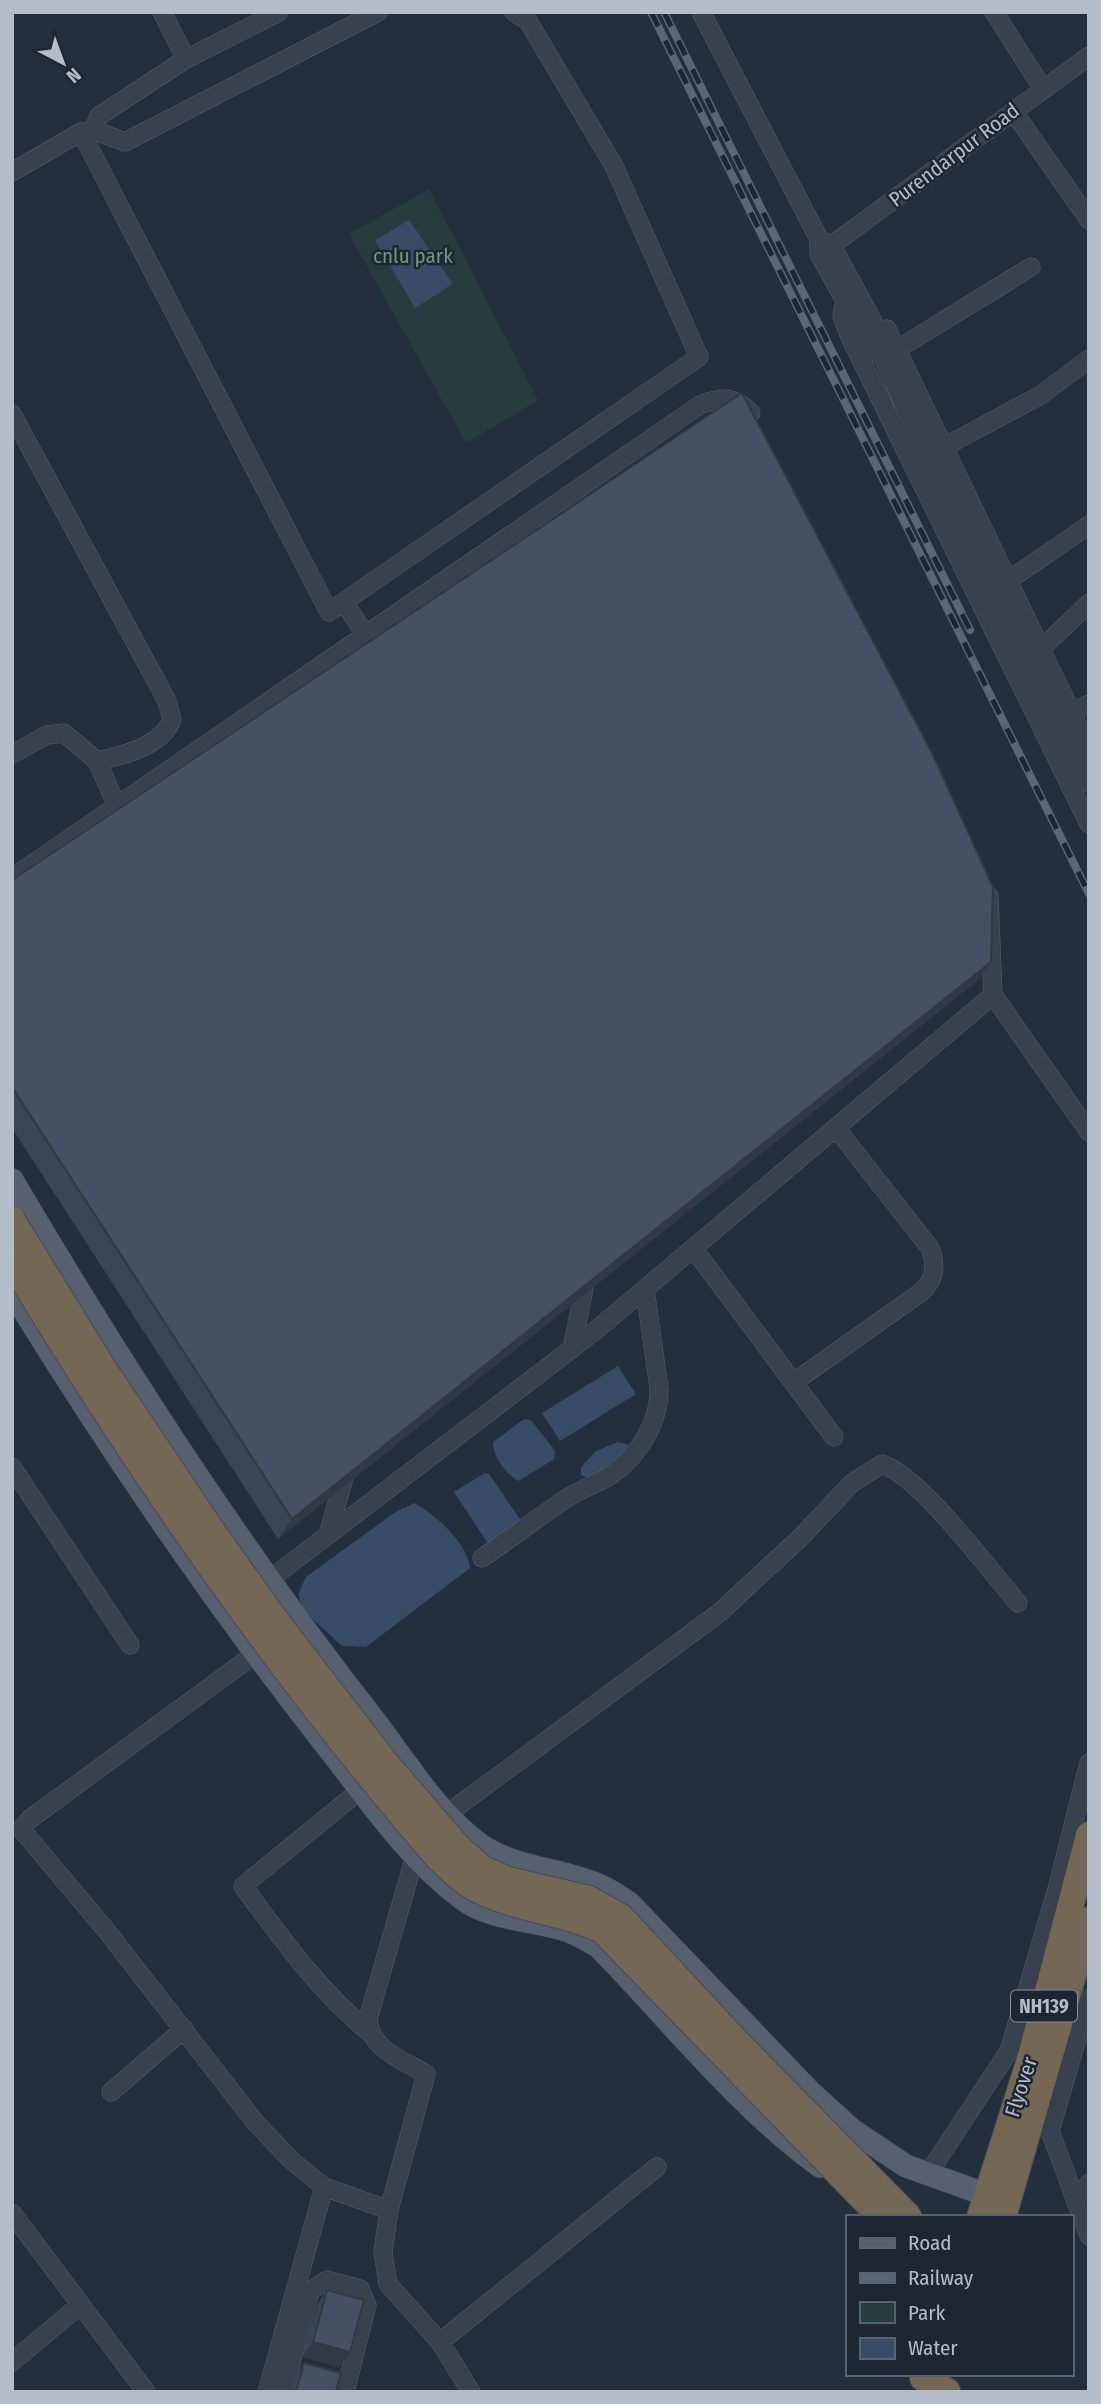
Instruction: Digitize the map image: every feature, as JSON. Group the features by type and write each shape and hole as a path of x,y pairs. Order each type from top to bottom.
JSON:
{"highway":[{"path":"12,1220 103,1368 273,1617 384,1761 458,1847 483,1869 496,1875 589,1899 621,1917 746,2052 907,2215"},
{"path":"12,1262 113,1423 268,1646 439,1859 470,1886 500,1899 580,1919 602,1930 879,2215"},
{"name":"Flyover","path":"997,2197 1089,1836"},
{"name":"Flyover","path":"997,2197 1089,1920"},
{"path":"922,2380 947,2392"}],"main road":[{"path":"12,1180 117,1353 269,1580 448,1814 478,1843 503,1858 598,1885 630,1904 781,2062 852,2130 906,2166 997,2197"},
{"path":"12,1291 139,1489 255,1654 361,1790 436,1878 466,1902 503,1916 570,1931 598,1946 794,2147 845,2183 921,2215"},
{"path":"742,2096 781,2062"}],"street":[{"path":"162,12 186,59"},
{"path":"12,172 87,131 99,116 186,59 279,12"},
{"path":"87,131 125,142 378,12"},
{"path":"87,131 329,612 699,357 614,166 528,21 514,12"},
{"path":"701,12 823,246 870,324"},
{"path":"994,12 1043,89"},
{"name":"Purendarpur Road","path":"823,246 1089,56"},
{"path":"1013,111 1089,220"},
{"path":"823,246 845,300 870,324 884,323 889,353 1089,783"},
{"path":"889,353 1031,267"},
{"path":"845,300 842,316 850,337 1089,824"},
{"path":"889,353 944,447 1089,749"},
{"path":"944,447 1041,395 1089,359"},
{"path":"12,878 364,633 700,405 719,397 735,399 749,411 761,429"},
{"path":"12,414 167,701 172,719 169,729 148,744 97,761"},
{"path":"1009,580 1089,525"},
{"path":"344,602 364,633"},
{"path":"1042,648 1089,603"},
{"path":"1071,713 1089,704"},
{"path":"12,754 47,735 64,733 97,761 117,806"},
{"path":"983,875 992,918 993,995 1089,1132"},
{"path":"269,1580 572,1349 993,995"},
{"path":"794,1382 920,1293 929,1285 934,1273 930,1248 836,1128"},
{"path":"693,1248 834,1437"},
{"path":"572,1349 591,1255"},
{"path":"482,1558 579,1491 612,1474 635,1453 652,1427 659,1405 659,1388 645,1289"},
{"path":"328,1535 350,1455"},
{"path":"369,2032 371,2006 415,1856 448,1814 719,1612 801,1537 852,1483 882,1464 895,1468 938,1511 1018,1603"},
{"path":"12,1467 130,1645"},
{"path":"255,1654 30,1819 17,1825 184,2029 255,2122 291,2160 324,2187 389,2210"},
{"path":"401,1755 243,1886 302,1966 344,2012 369,2032 381,2048 426,2074 389,2210 383,2252 388,2284 440,2342 471,2392"},
{"path":"928,2174 1009,2051 1057,1889 1089,1763"},
{"path":"1089,1998 1051,2132 1089,2236"},
{"path":"111,2092 184,2029"},
{"path":"440,2342 657,2167"},
{"path":"1076,2203 1089,2183"},
{"path":"267,2392 324,2187"},
{"path":"14,2220 146,2392"},
{"path":"283,2392 310,2291 327,2280 360,2289 367,2305 346,2388 290,2369"},
{"path":"12,2362 79,2306"}],"green space":[{"name":"cnlu park","path":"429,189 538,400 466,443 349,234"}],"water":[{"path":"409,220 453,284 415,308 375,240"},
{"path":"618,1366 636,1394 560,1441 542,1413"},
{"path":"524,1419 531,1420 555,1451 554,1459 519,1481 501,1465 493,1442"},
{"path":"618,1442 627,1444 628,1450 590,1479 581,1475 581,1467 596,1451"},
{"path":"485,1473 489,1474 520,1519 519,1530 495,1546 487,1542 454,1492"},
{"path":"414,1503 431,1514 457,1540 470,1568 366,1647 342,1646 304,1611 298,1594 306,1577 394,1513"}],"building":[{"path":"742,393 933,755 993,887 991,962 292,1519 12,1087 12,880"},
{"path":"327,2290 364,2300 350,2352 313,2342"},
{"path":"304,2363 341,2373 336,2392 296,2392"}],"railway":[{"path":"651,12 1089,894"},
{"path":"664,12 970,630"}]}
